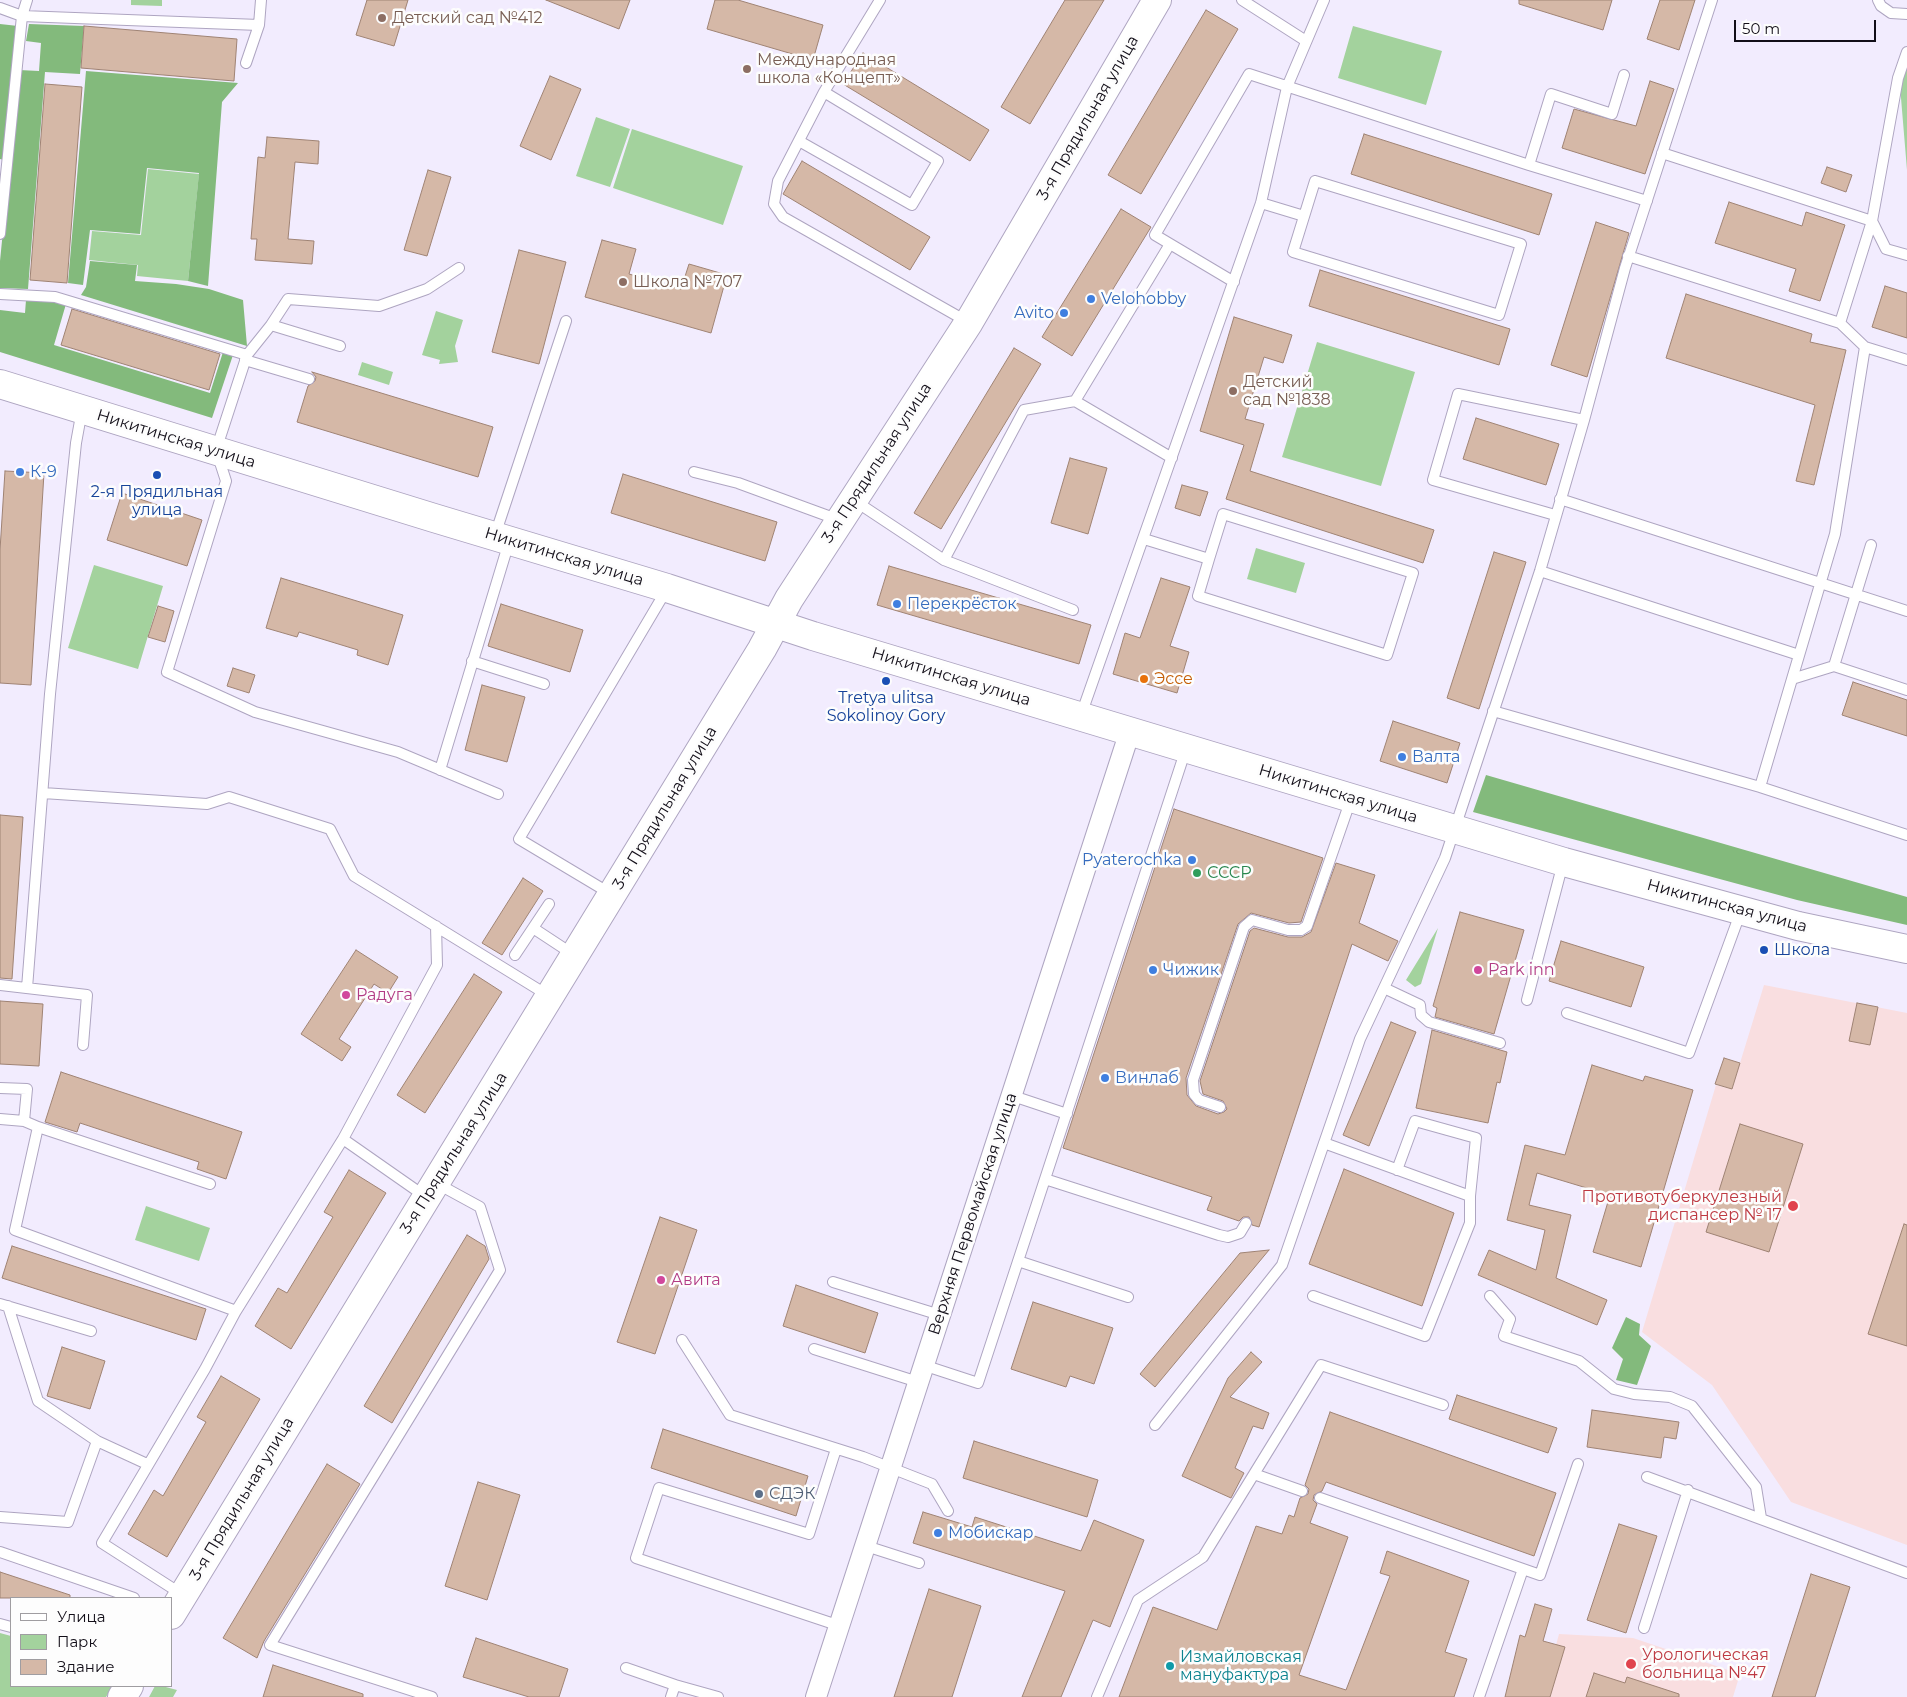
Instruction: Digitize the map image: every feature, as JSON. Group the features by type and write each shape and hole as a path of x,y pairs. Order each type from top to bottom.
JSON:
{"street":[{"name":"3-я Прядильная улица","path":"177,1605 777,624 789,599 968,322 1155,1"},
{"name":"Никитинская улица","path":"0,384 667,588 777,624 1564,862 1798,926 1907,949"},
{"name":"Верхняя Первомайская улица","path":"816,1697 920,1373 1013,1096 1130,731"}],"lane":[{"path":"0,234 22,16 27,0"},
{"path":"246,63 259,25 261,0"},
{"path":"880,0 824,92 778,181 774,204 783,217 968,322"},
{"path":"1242,0 1306,41"},
{"path":"1081,716 1262,203 1287,87 1324,0"},
{"path":"1155,1425 1282,1265 1360,1039 1445,858 1540,572 1584,420 1628,256 1712,0"},
{"path":"1878,0 1881,6 1907,24"},
{"path":"0,8 22,16 259,25"},
{"path":"1891,13 1907,14"},
{"path":"1840,324 1872,221 1898,78 1907,52"},
{"path":"1234,282 1155,235 1249,74 1529,165 1646,200"},
{"path":"1529,165 1551,94 1612,114 1624,75"},
{"path":"799,141 912,205 938,161 824,92"},
{"path":"1662,153 1872,221 1886,249 1907,255"},
{"path":"1314,180 1521,244 1499,315 1293,252 1304,216 1314,180"},
{"path":"1262,203 1304,216"},
{"path":"1075,401 1170,244"},
{"path":"1628,256 1840,324 1865,347 1907,360"},
{"path":"459,268 427,289 379,306 288,299 272,325 246,357 216,450 226,481 167,672 255,712 398,752 498,794"},
{"path":"0,294 55,297 310,379"},
{"path":"440,770 472,661 502,539 566,321"},
{"path":"272,325 340,346"},
{"path":"1760,787 1835,534 1865,347"},
{"path":"1555,515 1432,480 1458,394 1584,420"},
{"path":"944,560 1024,410 1075,401 1172,458"},
{"path":"27,988 50,694 76,443 82,410"},
{"path":"694,472 847,510 944,560 1073,610"},
{"path":"1560,499 1907,611"},
{"path":"1223,514 1413,573 1387,655 1198,596 1209,559 1223,514"},
{"path":"1144,539 1209,559"},
{"path":"1834,666 1871,545"},
{"path":"1540,572 1799,655"},
{"path":"612,894 519,839 667,588"},
{"path":"472,661 544,684"},
{"path":"1792,679 1834,666 1907,690"},
{"path":"1493,711 1760,787 1907,835"},
{"path":"814,1349 920,1373 978,1383 1187,748"},
{"path":"42,793 207,804 229,797 330,829 354,876 550,996"},
{"path":"1220,1107 1199,1100 1194,1094 1193,1080 1244,927 1252,920 1288,930 1301,930 1307,926 1351,798"},
{"path":"1527,1000 1564,862"},
{"path":"515,955 549,904"},
{"path":"1567,1013 1689,1053 1741,910"},
{"path":"167,1597 102,1543 147,1464 205,1369 236,1311 342,1139 437,965 436,926"},
{"path":"533,928 574,956"},
{"path":"0,985 87,995 83,1045"},
{"path":"1384,988 1420,1005 1421,1015 1429,1022 1500,1043"},
{"path":"0,1088 27,1089 24,1121"},
{"path":"1013,1096 1067,1114"},
{"path":"0,1119 24,1121 210,1184"},
{"path":"1312,1296 1425,1336 1470,1223 1470,1196 1476,1138 1415,1121 1397,1170"},
{"path":"38,1127 14,1230 236,1311"},
{"path":"342,1139 407,1186 431,1190 480,1207 500,1270 270,1645 432,1697"},
{"path":"1324,1143 1470,1196"},
{"path":"1045,1179 1228,1237 1240,1233 1246,1223"},
{"path":"1018,1261 1128,1297"},
{"path":"833,1282 940,1314"},
{"path":"1490,1296 1510,1319 1504,1336 1579,1362 1614,1388 1634,1394 1670,1397 1692,1406 1756,1487 1760,1518"},
{"path":"4,1305 38,1401 97,1440 147,1464"},
{"path":"4,1305 90,1331"},
{"path":"682,1340 730,1415 891,1467 932,1484 948,1511"},
{"path":"1096,1697 1138,1600 1203,1557 1321,1365 1444,1405"},
{"path":"0,1517 68,1522 97,1440"},
{"path":"836,1449 809,1534 659,1488 636,1558 840,1626"},
{"path":"1320,1498 1540,1575 1578,1464"},
{"path":"1254,1474 1302,1492"},
{"path":"1647,1477 1688,1490 1907,1573"},
{"path":"1644,1628 1688,1490"},
{"path":"866,1546 919,1563"},
{"path":"0,1552 131,1597"},
{"path":"1479,1697 1523,1569"},
{"path":"626,1668 718,1697"},
{"path":"671,1697 675,1685"}],"shaded area":[{"name":"Противотуберкулезный диспансер № 17","path":"1764,985 1907,1013 1907,1545 1791,1502 1712,1385 1642,1332 1716,1085 1732,1089"},
{"name":"Урологическая больница №47","path":"1559,1634 1633,1638 1740,1674 1733,1697 1542,1697"}],"green space":[{"path":"131,0 162,0 162,6 131,5"},
{"path":"0,24 18,26 4,160 0,159"},
{"path":"29,24 84,26 80,74 45,72 28,289 0,288 0,261 19,70 39,71 41,43 26,41"},
{"path":"1353,26 1442,51 1426,105 1338,78"},
{"path":"1907,69 1907,170 1900,86"},
{"path":"86,71 238,83 222,102 208,286 188,281 199,173 147,168 140,234 90,230 83,285 68,283"},
{"path":"596,117 630,129 610,187 576,176"},
{"path":"632,129 743,166 723,225 613,188"},
{"path":"148,169 199,174 188,281 137,276 138,265 89,260 92,231 141,235"},
{"path":"90,261 137,265 135,281 209,289 243,300 247,346 81,295 86,287"},
{"path":"26,300 55,301 66,304 54,345 210,393 223,352 233,355 212,418 0,352 0,310 25,313"},
{"path":"436,311 463,320 455,346 458,362 439,364 440,360 422,355"},
{"path":"1317,342 1415,372 1381,486 1282,457"},
{"path":"362,362 393,372 389,385 358,375"},
{"path":"1256,548 1305,563 1296,593 1247,579"},
{"path":"94,565 163,586 138,669 68,648"},
{"path":"1486,775 1907,897 1907,925 1797,900 1473,812"},
{"path":"1438,928 1421,984 1415,987 1406,980"},
{"path":"146,1206 210,1228 199,1261 135,1240"},
{"path":"1626,1317 1640,1324 1639,1335 1651,1346 1637,1385 1616,1380 1623,1359 1612,1348"},
{"path":"0,1633 10,1636 10,1687 112,1687 106,1697 0,1697"},
{"path":"154,1687 177,1690 173,1697 149,1697"}],"building":[{"name":"Детский сад №412","path":"367,0 408,0 394,46 356,35"},
{"path":"546,0 630,0 619,29"},
{"path":"715,0 738,0 823,25 813,60 707,29"},
{"path":"1065,0 1104,0 1030,124 1001,107"},
{"path":"1519,0 1612,0 1603,30 1519,4"},
{"path":"1660,0 1695,0 1679,50 1647,39"},
{"path":"1206,10 1238,29 1141,194 1108,175"},
{"path":"84,26 237,39 234,81 81,68"},
{"path":"863,53 989,130 970,161 843,84"},
{"path":"550,76 581,89 551,160 520,146"},
{"path":"1650,81 1674,89 1645,174 1562,148 1574,109 1636,126"},
{"path":"45,84 82,87 67,283 30,280"},
{"path":"1364,134 1552,194 1539,235 1351,174"},
{"path":"267,137 319,141 318,164 295,162 288,239 314,241 312,264 255,260 257,239 251,239 258,157 265,158"},
{"path":"802,161 930,237 910,270 783,194"},
{"path":"1827,167 1852,175 1846,192 1821,183"},
{"path":"428,170 451,177 427,256 404,250"},
{"path":"1729,202 1802,226 1806,212 1845,225 1820,301 1789,291 1796,269 1715,243"},
{"path":"1121,209 1151,227 1072,356 1042,337"},
{"path":"1596,222 1629,233 1587,377 1551,365"},
{"name":"Школа №707","path":"602,240 636,249 629,274 681,289 689,264 727,275 711,333 585,297"},
{"path":"519,250 566,262 539,364 492,352"},
{"path":"1320,270 1510,329 1499,365 1309,306"},
{"path":"1885,286 1907,293 1907,338 1872,327"},
{"path":"1686,294 1812,334 1810,342 1846,350 1814,485 1796,481 1815,405 1666,358"},
{"path":"72,309 220,354 209,390 61,345"},
{"path":"1234,317 1292,335 1283,363 1264,357 1245,419 1264,424 1250,471 1434,530 1423,563 1226,499 1244,445 1200,431"},
{"path":"1014,348 1041,364 941,529 914,513"},
{"path":"312,372 493,427 478,477 297,422 308,386 315,381 316,377"},
{"path":"1476,418 1559,444 1546,485 1463,459"},
{"path":"1070,458 1107,468 1088,534 1051,523"},
{"path":"5,471 44,473 31,685 0,683 0,550"},
{"path":"623,474 777,522 765,561 611,513"},
{"path":"1182,485 1208,492 1200,516 1175,508"},
{"path":"122,493 202,520 187,566 107,540"},
{"path":"1494,552 1526,562 1479,709 1447,698"},
{"path":"889,566 1091,625 1079,664 877,605"},
{"path":"281,578 403,615 388,665 357,655 358,650 299,632 297,637 266,628"},
{"path":"1161,578 1190,587 1170,646 1189,652 1177,693 1113,674 1125,633 1140,638"},
{"path":"501,604 583,630 570,672 488,646"},
{"path":"158,606 174,611 165,642 148,637"},
{"path":"233,668 255,675 249,693 227,686"},
{"path":"1853,682 1907,700 1907,736 1842,715"},
{"path":"482,685 525,697 507,762 465,750"},
{"path":"1393,721 1460,743 1447,783 1380,761"},
{"path":"1174,809 1323,858 1301,922 1289,923 1251,913 1238,924 1186,1078 1187,1095 1196,1106 1218,1114 1227,1109 1223,1101 1203,1094 1200,1081 1250,931 1254,928 1288,937 1302,937 1311,932 1336,863 1375,875 1359,923 1398,941 1388,961 1352,944 1259,1227 1252,1225 1249,1217 1243,1217 1239,1221 1207,1210 1212,1197 1063,1148"},
{"path":"0,815 23,817 12,979 0,978"},
{"path":"523,878 543,891 502,955 482,943"},
{"name":"Park inn","path":"1460,912 1524,930 1494,1034 1435,1017 1437,1008 1433,1006"},
{"path":"1561,941 1644,967 1631,1007 1549,981"},
{"path":"356,950 398,977 388,993 374,984 339,1039 351,1047 342,1061 301,1034"},
{"path":"474,974 502,992 425,1113 397,1095"},
{"path":"0,1001 43,1004 39,1066 0,1064"},
{"path":"1857,1003 1878,1007 1870,1045 1849,1041"},
{"path":"1391,1022 1416,1032 1369,1146 1343,1135"},
{"path":"1432,1030 1507,1052 1500,1083 1497,1082 1488,1123 1416,1108"},
{"path":"1724,1058 1740,1063 1732,1089 1715,1084"},
{"path":"1592,1065 1643,1081 1645,1076 1693,1090 1641,1267 1593,1252 1610,1195 1537,1173 1529,1205 1571,1215 1556,1278 1607,1300 1597,1325 1478,1275 1489,1250 1536,1270 1545,1230 1507,1220 1525,1145 1565,1155"},
{"path":"61,1072 242,1132 226,1179 197,1169 199,1162 80,1123 77,1132 45,1122"},
{"path":"1740,1124 1803,1144 1769,1252 1706,1232"},
{"path":"1344,1169 1454,1213 1422,1306 1309,1264"},
{"path":"349,1170 386,1193 291,1349 255,1326 278,1288 287,1293 333,1217 324,1212"},
{"path":"660,1217 697,1230 655,1354 617,1342"},
{"path":"1904,1224 1907,1225 1907,1346 1868,1334"},
{"path":"467,1235 485,1246 489,1259 392,1423 364,1406"},
{"path":"12,1246 206,1309 196,1340 2,1278"},
{"path":"1269,1250 1155,1387 1140,1374 1240,1253"},
{"path":"796,1285 878,1313 865,1353 783,1326"},
{"path":"1033,1302 1113,1328 1094,1384 1070,1376 1066,1387 1011,1369"},
{"path":"62,1347 105,1361 90,1409 47,1396"},
{"path":"1251,1352 1262,1362 1230,1397 1269,1413 1263,1429 1253,1426 1235,1468 1244,1473 1231,1498 1182,1476 1228,1378"},
{"path":"221,1376 260,1399 167,1557 128,1534 154,1490 163,1496 206,1422 197,1417"},
{"path":"1457,1395 1557,1428 1548,1453 1449,1419"},
{"path":"1592,1410 1679,1422 1676,1439 1664,1437 1661,1458 1587,1447"},
{"path":"1330,1412 1556,1493 1534,1556 1326,1482 1322,1491 1314,1495 1313,1500 1317,1504 1310,1523 1348,1537 1299,1675 1346,1690 1390,1576 1380,1573 1387,1551 1469,1581 1445,1652 1467,1659 1454,1697 1119,1697 1153,1607 1217,1630 1256,1526 1282,1534 1289,1515 1294,1517 1300,1498 1308,1494 1309,1489 1305,1485"},
{"path":"663,1429 808,1476 796,1516 651,1468"},
{"path":"974,1441 1098,1480 1087,1517 963,1478"},
{"path":"327,1464 360,1484 264,1641 257,1658 223,1638"},
{"path":"478,1482 520,1495 487,1600 445,1586"},
{"path":"923,1512 972,1527 975,1517 1081,1551 1094,1520 1144,1540 1110,1627 1093,1620 1061,1697 1022,1697 1065,1591 913,1543"},
{"path":"1619,1524 1657,1536 1626,1633 1587,1620"},
{"path":"0,1572 70,1595 70,1597 0,1598"},
{"path":"1811,1574 1850,1587 1815,1697 1772,1697"},
{"path":"929,1589 981,1606 952,1697 894,1697"},
{"path":"1535,1604 1552,1609 1543,1641 1565,1647 1550,1697 1505,1697 1520,1635 1525,1637"},
{"path":"476,1638 568,1669 559,1697 529,1697 463,1677"},
{"path":"273,1665 363,1694 363,1697 263,1697"},
{"path":"1594,1673 1625,1683 1627,1677 1679,1694 1679,1697 1586,1697"}],"place":[{"name":"Детский сад №412","path":"382,18"},
{"name":"Международная школа «Концепт»","path":"747,69"},
{"name":"Школа №707","path":"623,282"},
{"name":"Velohobby","path":"1091,299"},
{"name":"Avito","path":"1064,313"},
{"name":"Детский сад №1838","path":"1233,391"},
{"name":"К-9","path":"20,472"},
{"name":"2-я Прядильная улица","path":"157,475"},
{"name":"Перекрёсток","path":"897,604"},
{"name":"Эссе","path":"1144,679"},
{"name":"Tretya ulitsa Sokolinoy Gory","path":"886,681"},
{"name":"Валта","path":"1402,757"},
{"name":"Pyaterochka","path":"1192,860"},
{"name":"СССР","path":"1197,873"},
{"name":"Школа","path":"1764,950"},
{"name":"Чижик","path":"1153,970"},
{"name":"Park inn","path":"1478,970"},
{"name":"Радуга","path":"346,995"},
{"name":"Винлаб","path":"1105,1078"},
{"name":"Противотуберкулезный диспансер № 17","path":"1793,1206"},
{"name":"Авита","path":"661,1280"},
{"name":"СДЭК","path":"759,1494"},
{"name":"Мобискар","path":"938,1533"},
{"name":"Урологическая больница №47","path":"1631,1664"},
{"name":"Измайловская мануфактура","path":"1170,1666"}]}
